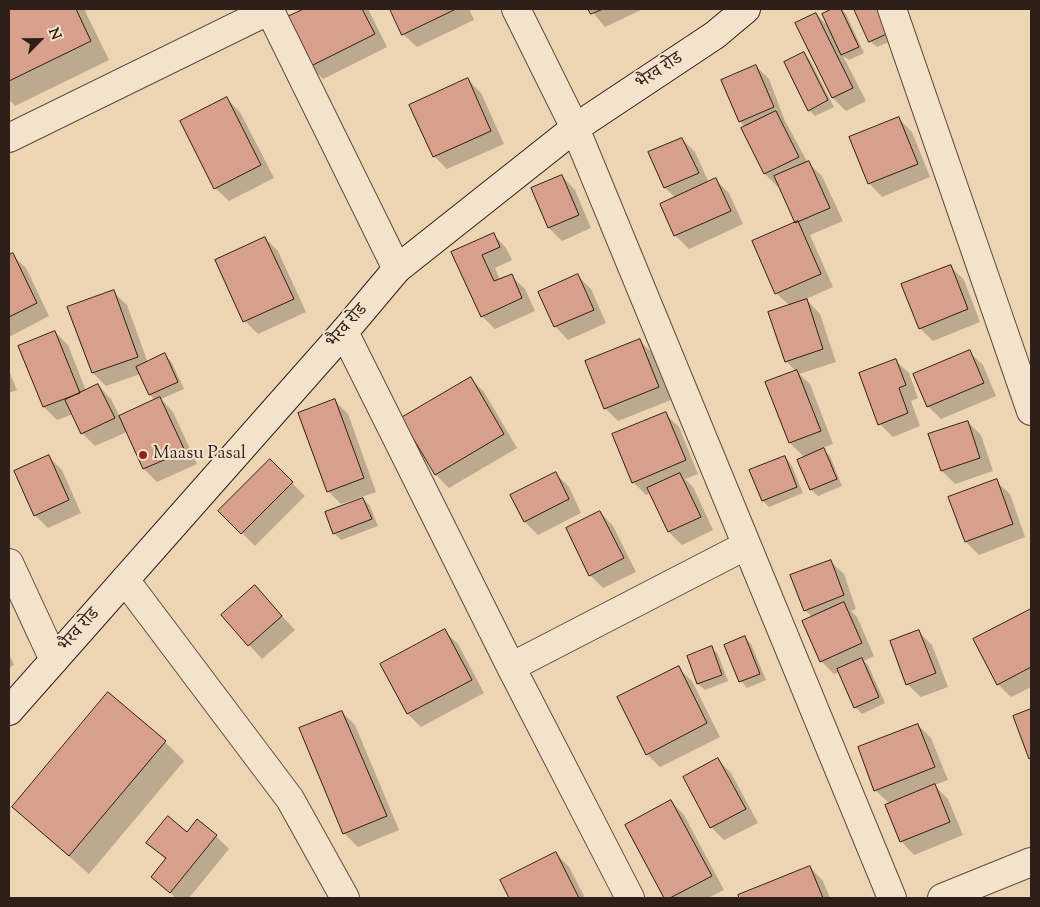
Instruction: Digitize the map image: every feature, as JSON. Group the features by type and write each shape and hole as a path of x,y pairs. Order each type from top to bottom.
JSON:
{"street":[{"path":"9,138 269,9 397,269"},
{"path":"516,9 575,128 745,546 892,898"},
{"name":"भैरव रोड","path":"9,711 344,332 397,269 575,128 714,35 746,9"},
{"path":"892,9 1031,411"},
{"path":"344,332 511,667 630,898"},
{"path":"511,667 745,546"},
{"path":"9,563 54,660"},
{"path":"125,580 290,799 345,898"},
{"path":"942,898 1031,862"}],"building":[{"path":"9,9 76,9 91,41 9,81"},
{"path":"304,9 362,9 375,34 309,67 285,18"},
{"path":"390,9 456,9 402,35"},
{"path":"588,9 603,9 591,14"},
{"path":"832,9 841,9 859,47 841,55 822,14"},
{"path":"854,9 880,9 891,32 869,42"},
{"path":"816,13 853,88 832,98 795,23"},
{"path":"804,52 828,100 808,111 784,62"},
{"path":"756,65 774,107 739,122 721,80"},
{"path":"468,78 491,131 433,157 409,105"},
{"path":"227,97 261,165 214,189 180,121"},
{"path":"776,111 799,157 764,174 741,128"},
{"path":"899,117 918,164 868,184 849,137"},
{"path":"682,138 699,173 664,188 648,152"},
{"path":"809,161 830,208 795,223 774,176"},
{"path":"562,175 579,215 548,228 531,188"},
{"path":"716,178 731,211 674,236 660,204"},
{"path":"798,221 821,274 775,294 752,241"},
{"path":"494,233 500,247 482,255 494,281 512,274 522,298 481,317 451,252"},
{"path":"265,237 294,299 243,322 215,260"},
{"path":"13,253 37,303 9,317 9,255"},
{"path":"951,265 968,309 919,329 901,284"},
{"path":"578,274 594,310 554,327 538,292"},
{"path":"114,290 138,357 92,373 67,307"},
{"path":"807,299 823,349 785,362 768,312"},
{"path":"55,331 80,393 43,407 18,346"},
{"path":"640,339 659,387 604,409 585,361"},
{"path":"970,350 984,383 927,407 913,374"},
{"path":"165,353 178,382 149,395 136,367"},
{"path":"896,359 906,385 899,388 908,413 878,425 859,373"},
{"path":"797,370 821,431 789,443 765,382"},
{"path":"471,377 504,434 435,475 401,418"},
{"path":"98,384 115,418 81,434 65,400"},
{"path":"160,397 185,451 143,469 119,416"},
{"path":"335,399 364,478 327,492 298,413"},
{"path":"666,412 686,460 632,483 612,434"},
{"path":"968,421 980,458 941,471 928,434"},
{"path":"824,448 837,479 810,490 797,460"},
{"path":"49,455 69,500 34,516 14,471"},
{"path":"785,456 797,487 762,501 749,470"},
{"path":"270,459 293,482 241,534 218,511"},
{"path":"556,472 569,499 524,522 510,495"},
{"path":"680,473 701,517 668,532 647,488"},
{"path":"997,479 1013,524 965,542 948,497"},
{"path":"363,498 372,519 333,534 325,512"},
{"path":"600,511 624,558 589,576 566,528"},
{"path":"831,560 844,595 804,611 790,575"},
{"path":"255,585 282,616 248,646 221,615"},
{"path":"844,602 862,643 820,662 802,621"},
{"path":"1031,609 1031,667 997,685 973,639"},
{"path":"445,629 472,680 407,714 380,664"},
{"path":"919,630 936,673 906,685 890,641"},
{"path":"745,636 760,674 739,682 724,645"},
{"path":"712,646 722,675 697,684 687,656"},
{"path":"862,658 879,697 854,708 837,669"},
{"path":"679,666 707,723 646,755 617,697"},
{"path":"108,692 166,741 69,856 12,807"},
{"path":"1031,709 1031,758 1029,759 1013,716"},
{"path":"342,711 387,816 343,834 299,728"},
{"path":"918,724 935,767 874,791 858,747"},
{"path":"718,758 746,809 710,828 683,777"},
{"path":"935,784 950,822 900,842 885,805"},
{"path":"671,800 712,876 670,898 664,898 625,825"},
{"path":"168,816 187,832 197,819 217,835 170,893 151,877 166,858 146,843"},
{"path":"556,852 579,898 509,898 500,880"},
{"path":"810,866 823,898 739,898 738,895"}],"place":[{"name":"Maasu Pasal","path":"143,455"}]}
